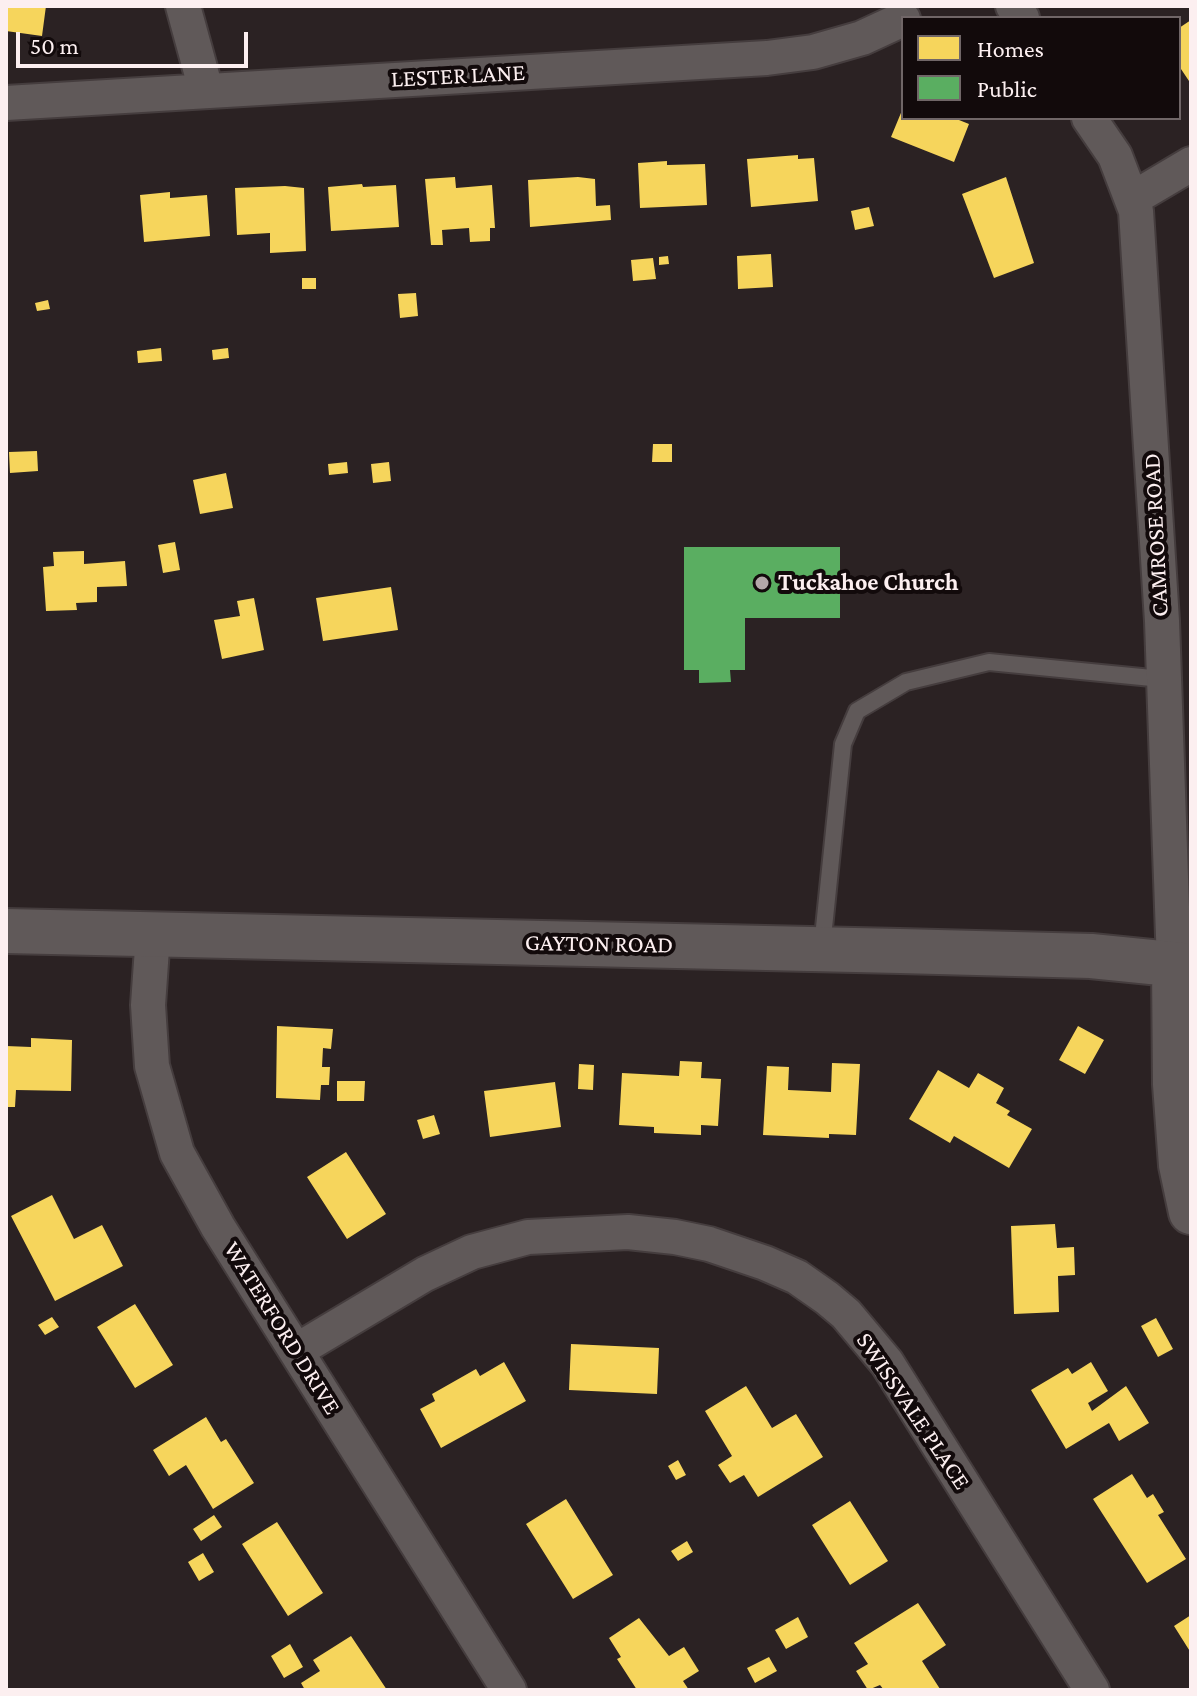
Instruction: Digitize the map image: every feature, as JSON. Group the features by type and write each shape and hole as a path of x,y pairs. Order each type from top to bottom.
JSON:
{"street":[{"path":"183,6 206,90"},
{"name":"LESTER LANE","path":"6,103 767,58 838,45 901,19"},
{"name":"CAMROSE ROAD","path":"1090,120 1115,156 1132,199 1145,346 1162,679 1183,965"},
{"path":"1132,199 1191,164"},
{"name":"GAYTON ROAD","path":"6,931 1091,956 1183,965"},
{"name":"WATERFORD DRIVE","path":"153,934 148,1005 152,1066 165,1121 177,1153 218,1227 509,1690"},
{"path":"1183,965 1175,1084 1181,1165 1191,1212"},
{"name":"SWISSVALE PLACE","path":"296,1351 425,1274 472,1252 528,1237 628,1232 675,1237 709,1244 765,1263 797,1277 827,1298 861,1330 887,1363 1092,1690"}],"lane":[{"path":"822,949 843,744 857,711 906,682 989,662 1162,679"}],"building: Homes":[{"path":"6,6 46,6 42,36 6,31"},
{"path":"1191,20 1191,84 1181,69 1181,27"},
{"path":"901,113 901,120 959,120 969,124 954,162 891,137"},
{"path":"798,155 798,159 814,158 818,201 751,207 747,159"},
{"path":"667,161 667,165 705,164 707,205 640,208 638,163"},
{"path":"455,177 456,188 492,185 495,228 490,228 490,241 470,242 469,228 442,230 443,245 431,245 425,179"},
{"path":"1006,177 1034,263 994,278 962,194"},
{"path":"595,179 596,206 610,205 611,220 530,227 528,180"},
{"path":"362,184 363,187 396,185 399,227 331,231 328,187"},
{"path":"235,188 304,188 306,251 270,253 270,233 237,235"},
{"path":"170,192 170,198 207,195 210,236 144,242 140,195"},
{"path":"869,207 874,226 855,230 851,211"},
{"path":"771,254 773,287 738,289 737,256"},
{"path":"668,256 669,264 659,265 659,257"},
{"path":"653,258 656,279 633,281 631,260"},
{"path":"302,278 316,278 316,289 302,289"},
{"path":"416,293 418,316 400,318 398,294"},
{"path":"48,300 50,309 37,311 35,303"},
{"path":"161,348 162,361 138,363 137,351"},
{"path":"228,348 229,358 213,360 212,350"},
{"path":"653,444 672,444 672,462 652,462"},
{"path":"37,451 38,471 10,473 9,452"},
{"path":"347,462 348,473 329,475 328,464"},
{"path":"389,462 391,481 373,483 371,464"},
{"path":"226,473 233,508 200,514 193,480"},
{"path":"175,542 180,570 163,573 158,545"},
{"path":"84,551 84,564 125,561 127,586 97,587 97,602 76,603 77,610 46,611 43,567 54,566 53,552"},
{"path":"391,587 398,630 323,641 316,598"},
{"path":"254,598 264,650 222,659 214,620 240,616 237,601"},
{"path":"277,1026 333,1029 331,1049 323,1048 322,1067 330,1067 329,1085 321,1085 320,1100 276,1098"},
{"path":"1078,1026 1104,1040 1085,1074 1059,1060"},
{"path":"31,1038 72,1040 71,1091 16,1090 15,1107 6,1107 6,1046 31,1047"},
{"path":"680,1061 702,1062 701,1078 721,1079 718,1126 701,1125 701,1135 654,1133 654,1127 619,1125 622,1073 679,1076"},
{"path":"832,1063 860,1064 856,1135 829,1134 829,1138 763,1135 767,1066 789,1067 788,1090 831,1092"},
{"path":"579,1064 594,1065 593,1090 578,1089"},
{"path":"938,1070 969,1088 978,1073 1004,1088 996,1103 1010,1111 1007,1115 1032,1129 1009,1168 954,1136 950,1143 909,1119"},
{"path":"337,1081 365,1081 364,1101 337,1101"},
{"path":"555,1082 561,1127 490,1137 484,1091"},
{"path":"434,1115 440,1134 423,1139 417,1120"},
{"path":"346,1152 386,1214 347,1239 307,1177"},
{"path":"52,1195 74,1239 102,1225 123,1266 55,1301 11,1216"},
{"path":"1055,1224 1057,1248 1074,1247 1075,1275 1058,1276 1059,1312 1014,1314 1011,1226"},
{"path":"135,1304 173,1365 135,1388 97,1327"},
{"path":"52,1317 59,1327 45,1335 38,1325"},
{"path":"1156,1318 1173,1349 1158,1357 1141,1326"},
{"path":"571,1344 659,1348 657,1394 569,1390"},
{"path":"504,1362 526,1401 441,1448 420,1409 435,1401 432,1394 476,1369 480,1376"},
{"path":"1091,1362 1108,1391 1088,1403 1092,1411 1126,1386 1149,1423 1119,1441 1109,1423 1066,1449 1031,1390 1068,1368 1072,1374"},
{"path":"746,1386 772,1428 796,1414 823,1457 758,1497 744,1475 730,1483 718,1465 732,1456 705,1411"},
{"path":"206,1417 221,1442 226,1439 254,1483 213,1509 186,1465 169,1476 153,1450"},
{"path":"678,1460 686,1475 676,1480 668,1466"},
{"path":"1132,1474 1147,1498 1153,1494 1164,1512 1158,1515 1186,1559 1147,1583 1093,1499"},
{"path":"566,1499 613,1575 573,1599 526,1524"},
{"path":"850,1501 888,1561 850,1585 812,1525"},
{"path":"214,1515 222,1527 201,1541 193,1529"},
{"path":"277,1522 323,1593 288,1616 242,1544"},
{"path":"687,1541 693,1552 678,1561 671,1551"},
{"path":"203,1553 214,1572 199,1581 188,1562"},
{"path":"918,1603 946,1645 922,1661 940,1689 884,1690 880,1685 868,1690 856,1671 868,1664 854,1643"},
{"path":"1191,1615 1191,1653 1174,1626"},
{"path":"798,1617 808,1637 786,1649 775,1630"},
{"path":"639,1618 669,1656 684,1647 699,1671 683,1681 689,1690 637,1690 617,1659 621,1657 609,1638"},
{"path":"351,1636 387,1690 305,1690 301,1683 320,1671 313,1660"},
{"path":"290,1644 303,1667 284,1678 271,1656"},
{"path":"769,1657 777,1671 755,1683 747,1668"}],"building: Public":[{"name":"Tuckahoe Church","path":"684,547 840,547 840,618 745,618 745,670 730,670 731,682 699,683 699,670 684,670"}],"place":[{"name":"Tuckahoe Church","path":"762,583"}]}
